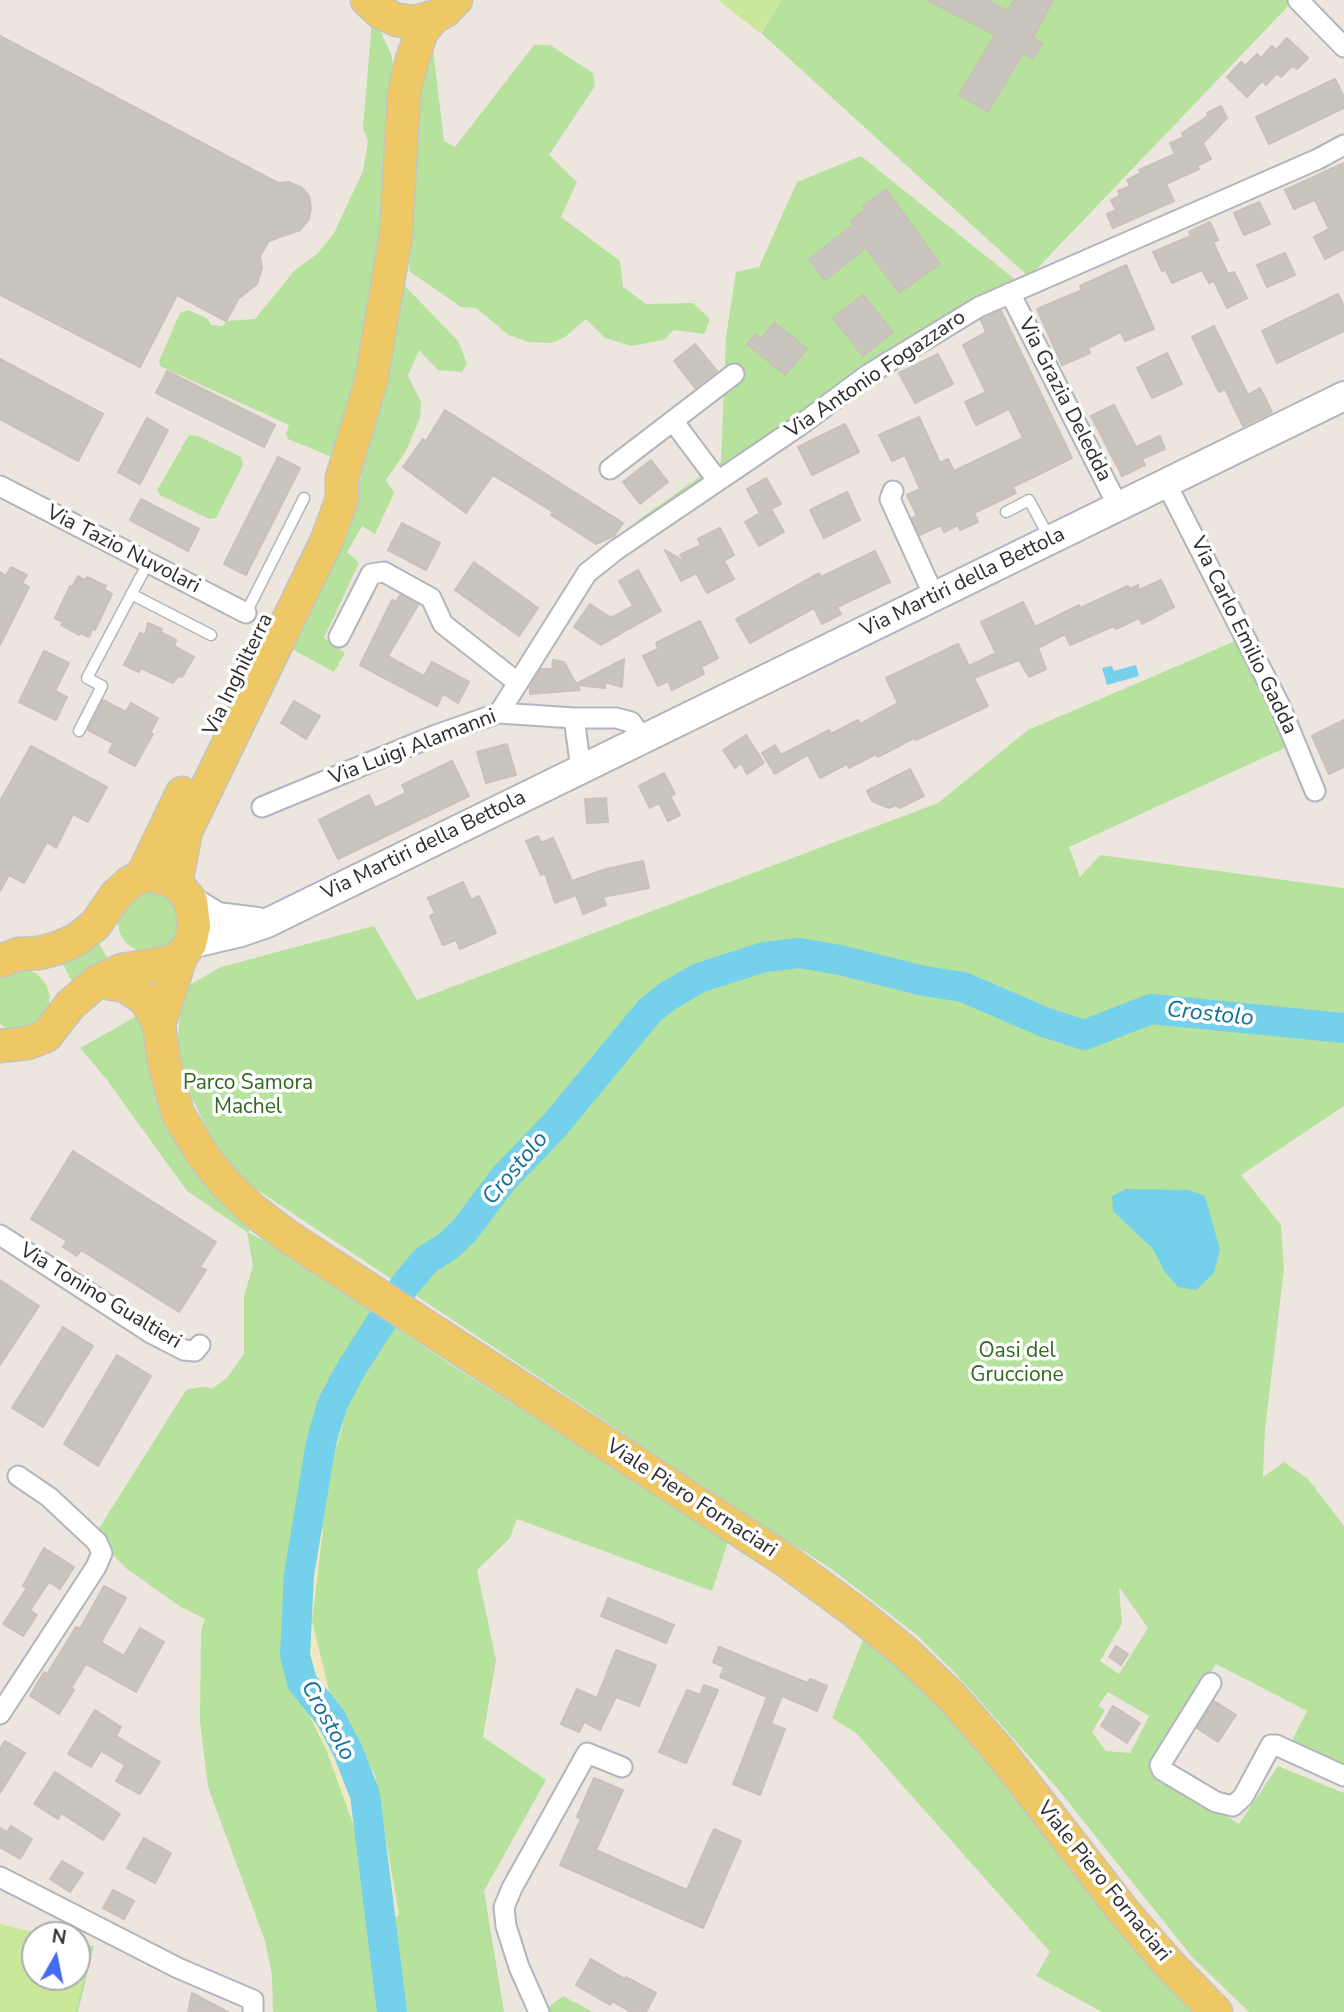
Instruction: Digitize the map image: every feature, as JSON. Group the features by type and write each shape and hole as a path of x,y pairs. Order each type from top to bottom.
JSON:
{"main road":[{"name":"Via Inghilterra","path":"373,6 397,20 415,22 445,9"},
{"name":"Via Inghilterra","path":"373,6 397,52 404,94"},
{"name":"Via Inghilterra","path":"183,892 186,831 327,540 342,499 342,478 370,381 396,235 404,94 422,31 445,9"},
{"name":"Via Martiri della Bettola","path":"3,1043 28,1043 46,1036 71,1004 98,981 122,970 170,962 185,950 267,923 1344,396"},
{"name":"Via Inghilterra","path":"142,876 327,493 342,478"},
{"path":"2,958 58,948 76,940 96,925 116,895 142,876 152,875 183,892 217,917 267,923"},
{"path":"183,892 194,926 185,950"},
{"name":"Viale Piero Fornaciari","path":"159,1024 185,950"},
{"name":"Viale Piero Fornaciari","path":"98,981 125,986 145,999 159,1024 164,1062 178,1114 204,1157 226,1184 253,1210 287,1236 782,1558 904,1651 952,1698 992,1743 1125,1913 1167,1962 1216,2012"}],"street":[{"path":"1298,0 1344,47"},
{"name":"Via Antonio Fogazzaro","path":"499,713 587,573 869,374 954,321 1010,293 1318,159 1344,145"},
{"name":"Via Grazia Deledda","path":"1010,293 1118,506"},
{"path":"610,469 734,374"},
{"path":"673,421 718,481"},
{"name":"Via Carlo Emilio Gadda","path":"1166,483 1280,706 1315,791"},
{"name":"Via Tazio Nuvolari","path":"0,486 246,613"},
{"path":"893,491 890,499 934,596"},
{"path":"339,637 371,574 384,572 431,598 443,624 517,682"},
{"name":"Via Luigi Alamanni","path":"261,807 436,735 499,713 616,718 631,722 643,739"},
{"path":"573,718 581,769"},
{"name":"Via Tonino Gualtieri","path":"0,1235 151,1334 184,1350 195,1351 200,1345"},
{"path":"0,1714 96,1567 102,1553 97,1542 49,1497 18,1476"},
{"path":"1211,1683 1160,1765 1162,1770 1216,1802 1233,1806 1243,1797 1271,1745 1344,1776"},
{"path":"539,2012 519,1967 506,1926 504,1907 587,1753 622,1767"},
{"path":"0,1877 178,1968 253,2000 253,2012"}],"lane":[{"path":"246,613 304,498"},
{"path":"1006,512 1029,500 1050,540"},
{"path":"79,731 102,686 87,678 148,563"},
{"path":"131,594 211,635"}],"green space":[{"path":"354,0 380,30 391,54 395,74 384,255 338,454 332,457 288,439 286,434 289,425 160,366 159,361 180,313 188,310 208,319 211,325 223,326 226,321 255,319 294,271 317,254 334,233 363,171 368,141 363,128 371,27"},
{"path":"718,0 781,0 760,33"},
{"path":"781,0 1294,0 1029,277 761,33"},
{"path":"534,45 550,45 593,73 595,86 549,155 577,182 561,217 620,261 623,287 646,304 693,303 710,319 704,334 674,330 663,340 632,346 605,338 586,319 565,337 552,343 528,342 509,335 476,308 461,307 409,271 414,95 424,58 433,48 444,141 455,147"},
{"path":"861,156 1017,281 644,531 638,520 721,462 726,337 736,272 759,267 797,182"},
{"path":"405,286 458,341 467,363 462,372 438,370 419,350 408,376 421,402 420,418 406,451 386,480 394,493 375,534 362,526 347,552 359,563 324,638 345,653 334,672 292,649 352,515"},
{"path":"189,435 198,436 241,457 243,465 216,518 209,519 160,495 157,490"},
{"path":"1240,639 1289,746 1069,847 1080,877 1100,855 1344,888 1344,1106 1241,1175 1281,1225 1284,1269 1265,1430 1263,1477 1284,1462 1308,1479 1344,1526 1344,1769 1290,1744 1307,1711 1216,1664 1150,1768 1239,1824 1278,1766 1344,1793 1344,2012 1249,2012 1193,1958 1057,1788 956,1674 918,1636 833,1570 705,1488 241,1179 211,1138 191,1096 182,1068 178,1041 181,990 221,967 374,926 417,1000 938,803 1028,730","holes":["1119,1587 1148,1628 1119,1674 1100,1661 1122,1624","1108,1692 1149,1716 1130,1753 1106,1751 1092,1732 1105,1710 1098,1706"]},
{"path":"146,889 172,897 183,922 172,945 149,953 138,951 127,944 120,934 118,922 119,911"},
{"path":"96,939 109,960 73,984 61,960"},
{"path":"25,968 37,974 46,984 50,997 48,1010 41,1021 19,1031 0,1024 0,974"},
{"path":"144,1012 150,1044 257,1225 248,1232 280,1249 444,1360 728,1542 712,1591 517,1519 510,1538 477,1570 496,1660 483,1737 546,1780 484,1891 504,2012 273,2012 272,1975 265,1941 208,1787 200,1720 201,1631 205,1619 181,1607 127,1569 107,1549 98,1530 186,1390 213,1388 227,1378 244,1354 244,1296 253,1266 247,1232 187,1191 107,1080 80,1048"},
{"path":"864,1637 917,1684 964,1732 1199,2012 1102,2012 1036,1976 1050,1952 856,1733 832,1718"},
{"path":"0,1924 21,1929 21,1991 80,1991 75,2012 0,2012"},
{"path":"80,1991 83,1991 78,2012 75,2012"},
{"path":"563,1996 593,2012 542,2012"}],"sand":[{"path":"332,1405 343,1423 338,1443 320,1464 311,1518 323,1530 312,1621 330,1694 375,1775 399,1915 382,1927 356,1832 326,1749 310,1717 295,1655 299,1575 321,1443"}],"water":[{"path":"1136,665 1139,676 1107,685 1102,668 1112,666 1114,671"},
{"path":"1126,1189 1189,1190 1205,1196 1220,1250 1214,1273 1196,1290 1178,1287 1165,1272 1153,1249 1113,1211 1112,1196"}],"building":[{"path":"927,0 988,0 1007,11 1014,0 1053,0 1033,38 1042,44 1033,59 1023,53 988,112 959,95 995,35"},
{"path":"0,36 278,183 288,182 301,187 309,196 309,219 300,230 269,241 260,256 262,268 257,284 239,298 226,321 177,295 140,367 0,295"},
{"path":"1287,38 1308,58 1297,69 1292,66 1281,77 1277,73 1266,85 1262,81 1247,97 1227,77 1241,62 1245,66 1257,54 1261,58 1272,46 1276,50"},
{"path":"1335,79 1344,97 1344,108 1269,144 1256,117"},
{"path":"1221,106 1227,118 1203,143 1211,159 1197,166 1199,169 1166,184 1174,201 1113,228 1107,214 1116,210 1111,200 1120,196 1118,191 1130,186 1127,180 1141,173 1139,170 1175,154 1170,143 1184,137 1182,133 1208,116 1207,113"},
{"path":"1344,163 1344,249 1325,259 1314,237 1329,229 1315,200 1294,209 1285,190"},
{"path":"886,189 940,264 899,293 866,248 825,280 809,259 853,225 850,221 865,209 863,206"},
{"path":"1259,202 1270,224 1244,235 1234,213"},
{"path":"1210,222 1218,240 1213,242 1228,274 1234,272 1247,298 1227,308 1214,281 1209,283 1202,270 1172,283 1166,270 1162,271 1153,252 1191,236 1189,232"},
{"path":"1285,253 1295,275 1267,287 1257,265"},
{"path":"1126,265 1154,329 1125,341 1121,332 1088,348 1090,353 1062,365 1037,309 1082,290 1080,286"},
{"path":"1338,294 1344,306 1344,331 1277,363 1262,331"},
{"path":"863,295 893,332 863,356 833,318"},
{"path":"1001,311 1072,458 1013,487 1016,493 974,513 978,522 960,530 958,525 944,532 941,525 920,535 912,518 917,516 907,495 920,489 905,455 892,461 879,435 919,417 940,463 948,459 954,471 1023,438 1009,409 976,425 965,402 986,392 963,345 986,332 981,320"},
{"path":"775,323 807,349 785,375 747,344 756,334 761,338"},
{"path":"1214,326 1248,395 1260,388 1272,412 1243,426 1225,389 1219,392 1192,337"},
{"path":"695,344 717,371 695,388 674,361"},
{"path":"1167,353 1182,384 1152,398 1137,368"},
{"path":"938,354 953,384 915,403 899,373"},
{"path":"0,359 103,414 78,461 0,419"},
{"path":"167,371 275,425 264,447 156,393"},
{"path":"1114,405 1136,447 1160,436 1165,449 1142,459 1145,465 1122,476 1091,416"},
{"path":"445,410 623,523 614,536 596,544 551,515 553,512 493,475 466,513 403,467 423,439 426,441"},
{"path":"147,418 168,430 140,484 118,472"},
{"path":"845,424 859,452 812,475 798,447"},
{"path":"278,457 300,468 246,575 224,564"},
{"path":"651,460 668,482 640,504 623,482"},
{"path":"766,478 781,504 771,509 784,532 759,546 745,522 760,513 747,489"},
{"path":"847,492 860,520 824,538 810,510"},
{"path":"141,499 199,529 188,551 130,520"},
{"path":"402,523 440,543 426,570 388,550"},
{"path":"720,528 734,555 724,561 734,579 707,593 696,573 681,581 665,550 687,563 680,555 701,545 698,539"},
{"path":"875,551 890,582 837,607 841,614 822,624 814,608 750,643 736,619 819,573 821,577"},
{"path":"474,562 538,608 519,636 455,590"},
{"path":"11,567 27,575 22,583 29,587 0,645 0,572 6,576"},
{"path":"638,570 661,611 629,629 627,625 627,630 601,645 574,627 590,604 611,618 633,606 619,581"},
{"path":"78,576 106,586 104,589 112,594 89,637 81,633 79,635 61,625 63,622 55,618 70,586 72,587"},
{"path":"1161,580 1174,607 1142,624 1139,618 1070,645 1065,634 1038,648 1046,669 1029,677 1019,660 974,678 988,706 878,757 876,754 849,768 847,764 820,778 808,755 775,774 762,753 775,745 781,755 829,730 831,734 858,720 860,724 898,703 886,678 958,644 969,666 996,653 981,622 1023,602 1035,627 1079,605 1080,608 1128,586 1130,589 1138,585 1139,590"},
{"path":"400,595 418,605 388,656 424,676 432,662 469,682 458,703 443,694 437,706 360,665 392,600 396,602"},
{"path":"700,621 718,658 701,667 704,674 672,690 668,681 658,686 643,656 658,649 656,643"},
{"path":"148,623 162,629 160,632 176,640 174,646 194,657 182,677 178,676 173,683 141,668 139,672 124,665 140,633 145,635"},
{"path":"44,651 69,663 55,691 67,697 56,720 19,702"},
{"path":"624,659 622,687 605,682 605,688 577,685 580,690 530,694 530,687 541,669 552,669 553,660 564,662 576,684"},
{"path":"103,700 126,712 131,703 158,718 150,733 153,734 135,766 109,752 113,743 88,730"},
{"path":"294,701 320,716 306,739 281,723"},
{"path":"1344,720 1344,767 1329,774 1312,736"},
{"path":"746,735 764,763 747,774 741,763 735,768 723,750"},
{"path":"507,744 516,775 486,783 477,752"},
{"path":"31,746 107,787 88,822 73,814 56,848 47,842 24,883 9,875 0,891 0,801"},
{"path":"452,761 469,796 338,859 319,820 369,795 375,808 406,793 402,785"},
{"path":"910,769 924,796 899,808 896,805 889,808 872,801 867,791"},
{"path":"664,773 675,794 670,796 680,815 668,821 659,803 650,808 639,786"},
{"path":"606,798 608,822 587,823 585,799"},
{"path":"538,836 541,843 553,838 572,881 606,869 643,861 649,888 603,897 606,905 583,914 576,895 555,903 545,873 541,875 526,841"},
{"path":"463,882 471,900 479,896 496,933 460,949 456,940 443,945 430,916 435,913 428,898"},
{"path":"73,1151 216,1242 200,1267 206,1270 179,1312 81,1250 77,1256 63,1247 67,1241 31,1219"},
{"path":"0,1280 39,1306 0,1365"},
{"path":"63,1327 93,1346 43,1427 12,1408"},
{"path":"117,1355 151,1376 98,1466 64,1444"},
{"path":"44,1548 74,1567 60,1589 49,1582 30,1610 37,1615 23,1636 3,1624 27,1588 23,1586"},
{"path":"104,1586 126,1598 101,1642 124,1656 140,1628 164,1642 136,1692 86,1664 59,1714 30,1696 76,1627 80,1629"},
{"path":"608,1598 674,1625 666,1643 601,1616"},
{"path":"1116,1646 1128,1654 1121,1665 1109,1657"},
{"path":"719,1647 808,1683 810,1679 827,1686 817,1711 782,1696 771,1724 785,1729 760,1795 733,1784 767,1697 720,1677 724,1667 713,1662"},
{"path":"616,1650 656,1665 639,1706 616,1697 600,1730 584,1722 579,1732 561,1724 577,1689 597,1698"},
{"path":"704,1685 718,1690 686,1763 659,1752 687,1690 700,1695"},
{"path":"1214,1701 1236,1715 1218,1742 1197,1728"},
{"path":"1113,1706 1140,1723 1127,1743 1101,1726"},
{"path":"95,1710 121,1727 116,1736 160,1762 140,1794 116,1781 125,1765 101,1751 91,1767 68,1754"},
{"path":"5,1741 25,1753 0,1793 0,1749"},
{"path":"55,1772 120,1814 103,1840 61,1813 58,1819 34,1804"},
{"path":"594,1778 623,1790 596,1850 687,1890 714,1829 741,1841 703,1928 560,1865 581,1819 577,1817"},
{"path":"11,1826 32,1839 20,1859 0,1847 0,1828 7,1832"},
{"path":"144,1838 171,1853 155,1883 127,1868"},
{"path":"62,1861 83,1873 70,1892 50,1879"},
{"path":"113,1890 134,1901 124,1919 103,1908"},
{"path":"591,1959 656,1993 646,2012 631,2012 612,2001 610,2005 576,1985"},
{"path":"192,1993 228,2012 188,2012"}],"waterway":[{"name":"Crostolo","path":"392,2012 365,1795 348,1751 330,1717 302,1682 295,1655 299,1575 321,1443 332,1405 351,1369 405,1285 426,1260 448,1246 464,1231 504,1178 555,1125 650,1010 699,978 764,957 800,953 963,987 1044,1022 1084,1035 1151,1009 1344,1028"}],"park label":[{"name":"Parco Samora Machel","path":"248,1096"},
{"name":"Oasi del Gruccione","path":"1017,1364"}]}
